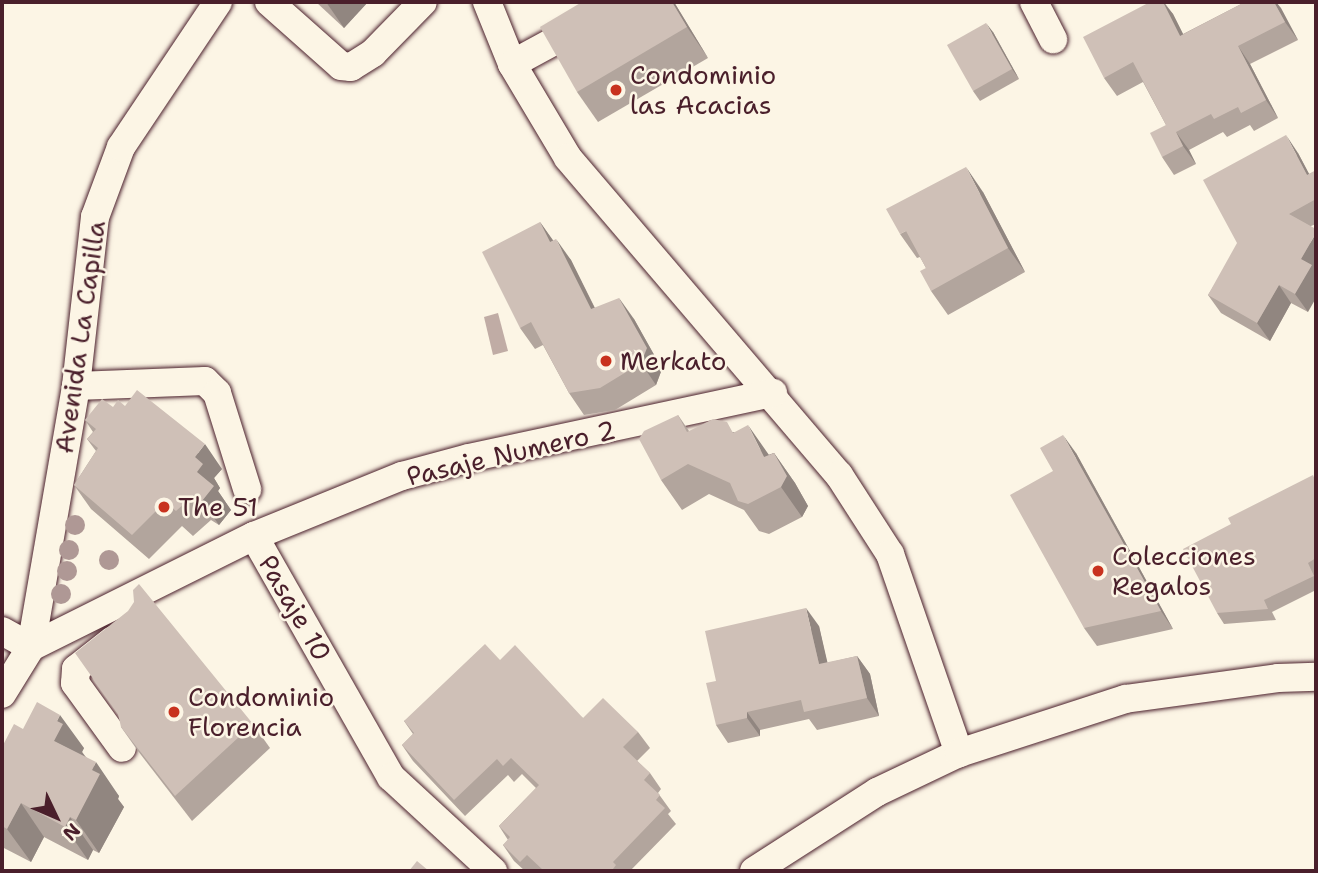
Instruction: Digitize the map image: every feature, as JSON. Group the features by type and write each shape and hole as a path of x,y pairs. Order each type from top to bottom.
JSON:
{"street":[{"name":"Avenida La Capilla","path":"2,694 31,647 76,386 95,217 121,147 218,2"},
{"path":"269,2 335,62 351,67 373,53 424,2"},
{"path":"487,2 512,64 568,159 694,309 773,393 839,475 890,554 959,753"},
{"path":"512,64 626,2"},
{"path":"1034,2 1053,39"},
{"path":"76,386 205,381 217,393 247,489"},
{"name":"Pasaje Numero 2","path":"31,647 254,536 402,477 456,461 773,393"},
{"name":"Pasaje 10","path":"254,536 391,777 493,871"},
{"path":"122,748 75,683 76,669 135,622 127,600"},
{"path":"2,631 31,647"},
{"path":"754,871 877,792 959,753 1125,699 1278,678 1316,677"}],"shaded area":[{"path":"498,313 508,351 493,355 484,317"}],"building":[{"path":"582,2 672,2 687,27 577,92 540,27"},
{"path":"1150,2 1163,2 1180,36 1245,2 1274,2 1285,22 1238,46 1266,100 1241,113 1238,107 1214,119 1211,114 1176,132 1183,146 1162,157 1150,133 1166,125 1133,62 1104,78 1083,37"},
{"path":"986,23 1012,69 973,91 947,45"},
{"path":"1286,135 1307,175 1316,170 1316,199 1289,214 1316,229 1301,259 1312,265 1295,294 1279,285 1257,323 1208,295 1237,243 1203,180"},
{"path":"966,167 1008,248 931,291 920,271 926,268 906,231 900,234 886,209"},
{"path":"540,222 550,242 556,239 591,309 619,298 647,348 641,363 600,388 569,393 531,322 520,328 482,252"},
{"path":"137,390 205,444 195,457 203,464 197,472 214,486 202,501 194,495 176,511 165,502 132,535 74,485 98,448 87,439 96,429 85,420 102,399 113,407 118,400 125,406"},
{"path":"678,415 687,432 713,419 727,422 733,433 748,425 764,457 774,453 787,476 781,487 748,504 738,501 730,483 688,464 661,480 639,439 644,431"},
{"name":"Colecciones Regalos","path":"1063,435 1161,611 1084,628 1010,495 1053,471 1040,448"},
{"path":"1313,475 1316,482 1316,558 1308,563 1314,576 1264,600 1268,609 1217,613 1183,549 1231,524 1228,518"},
{"name":"Condominio Florencia","path":"139,584 253,724 175,796 121,727 118,714 75,653 128,611 134,602 133,590"},
{"path":"806,608 819,664 857,656 867,698 804,712 801,700 747,712 747,718 716,725 706,683 716,681 705,631"},
{"path":"485,644 500,660 515,645 583,718 603,698 638,732 623,747 650,773 644,780 660,795 656,800 665,808 613,862 616,865 614,871 544,871 527,855 520,862 503,845 510,837 499,826 539,785 511,758 503,766 497,759 454,800 402,745 414,733 404,721"},
{"path":"37,702 60,715 57,721 63,724 54,741 96,762 92,770 100,774 76,820 70,817 65,827 21,803 7,829 2,826 2,747 14,724 23,729"},
{"path":"417,861 429,871 409,871"}],"place":[{"name":"Condominio las Acacias","path":"616,90"},
{"name":"Merkato","path":"606,361"},
{"name":"The 51","path":"164,507"},
{"name":"Colecciones Regalos","path":"1098,571"},
{"name":"Condominio Florencia","path":"174,712"}]}
